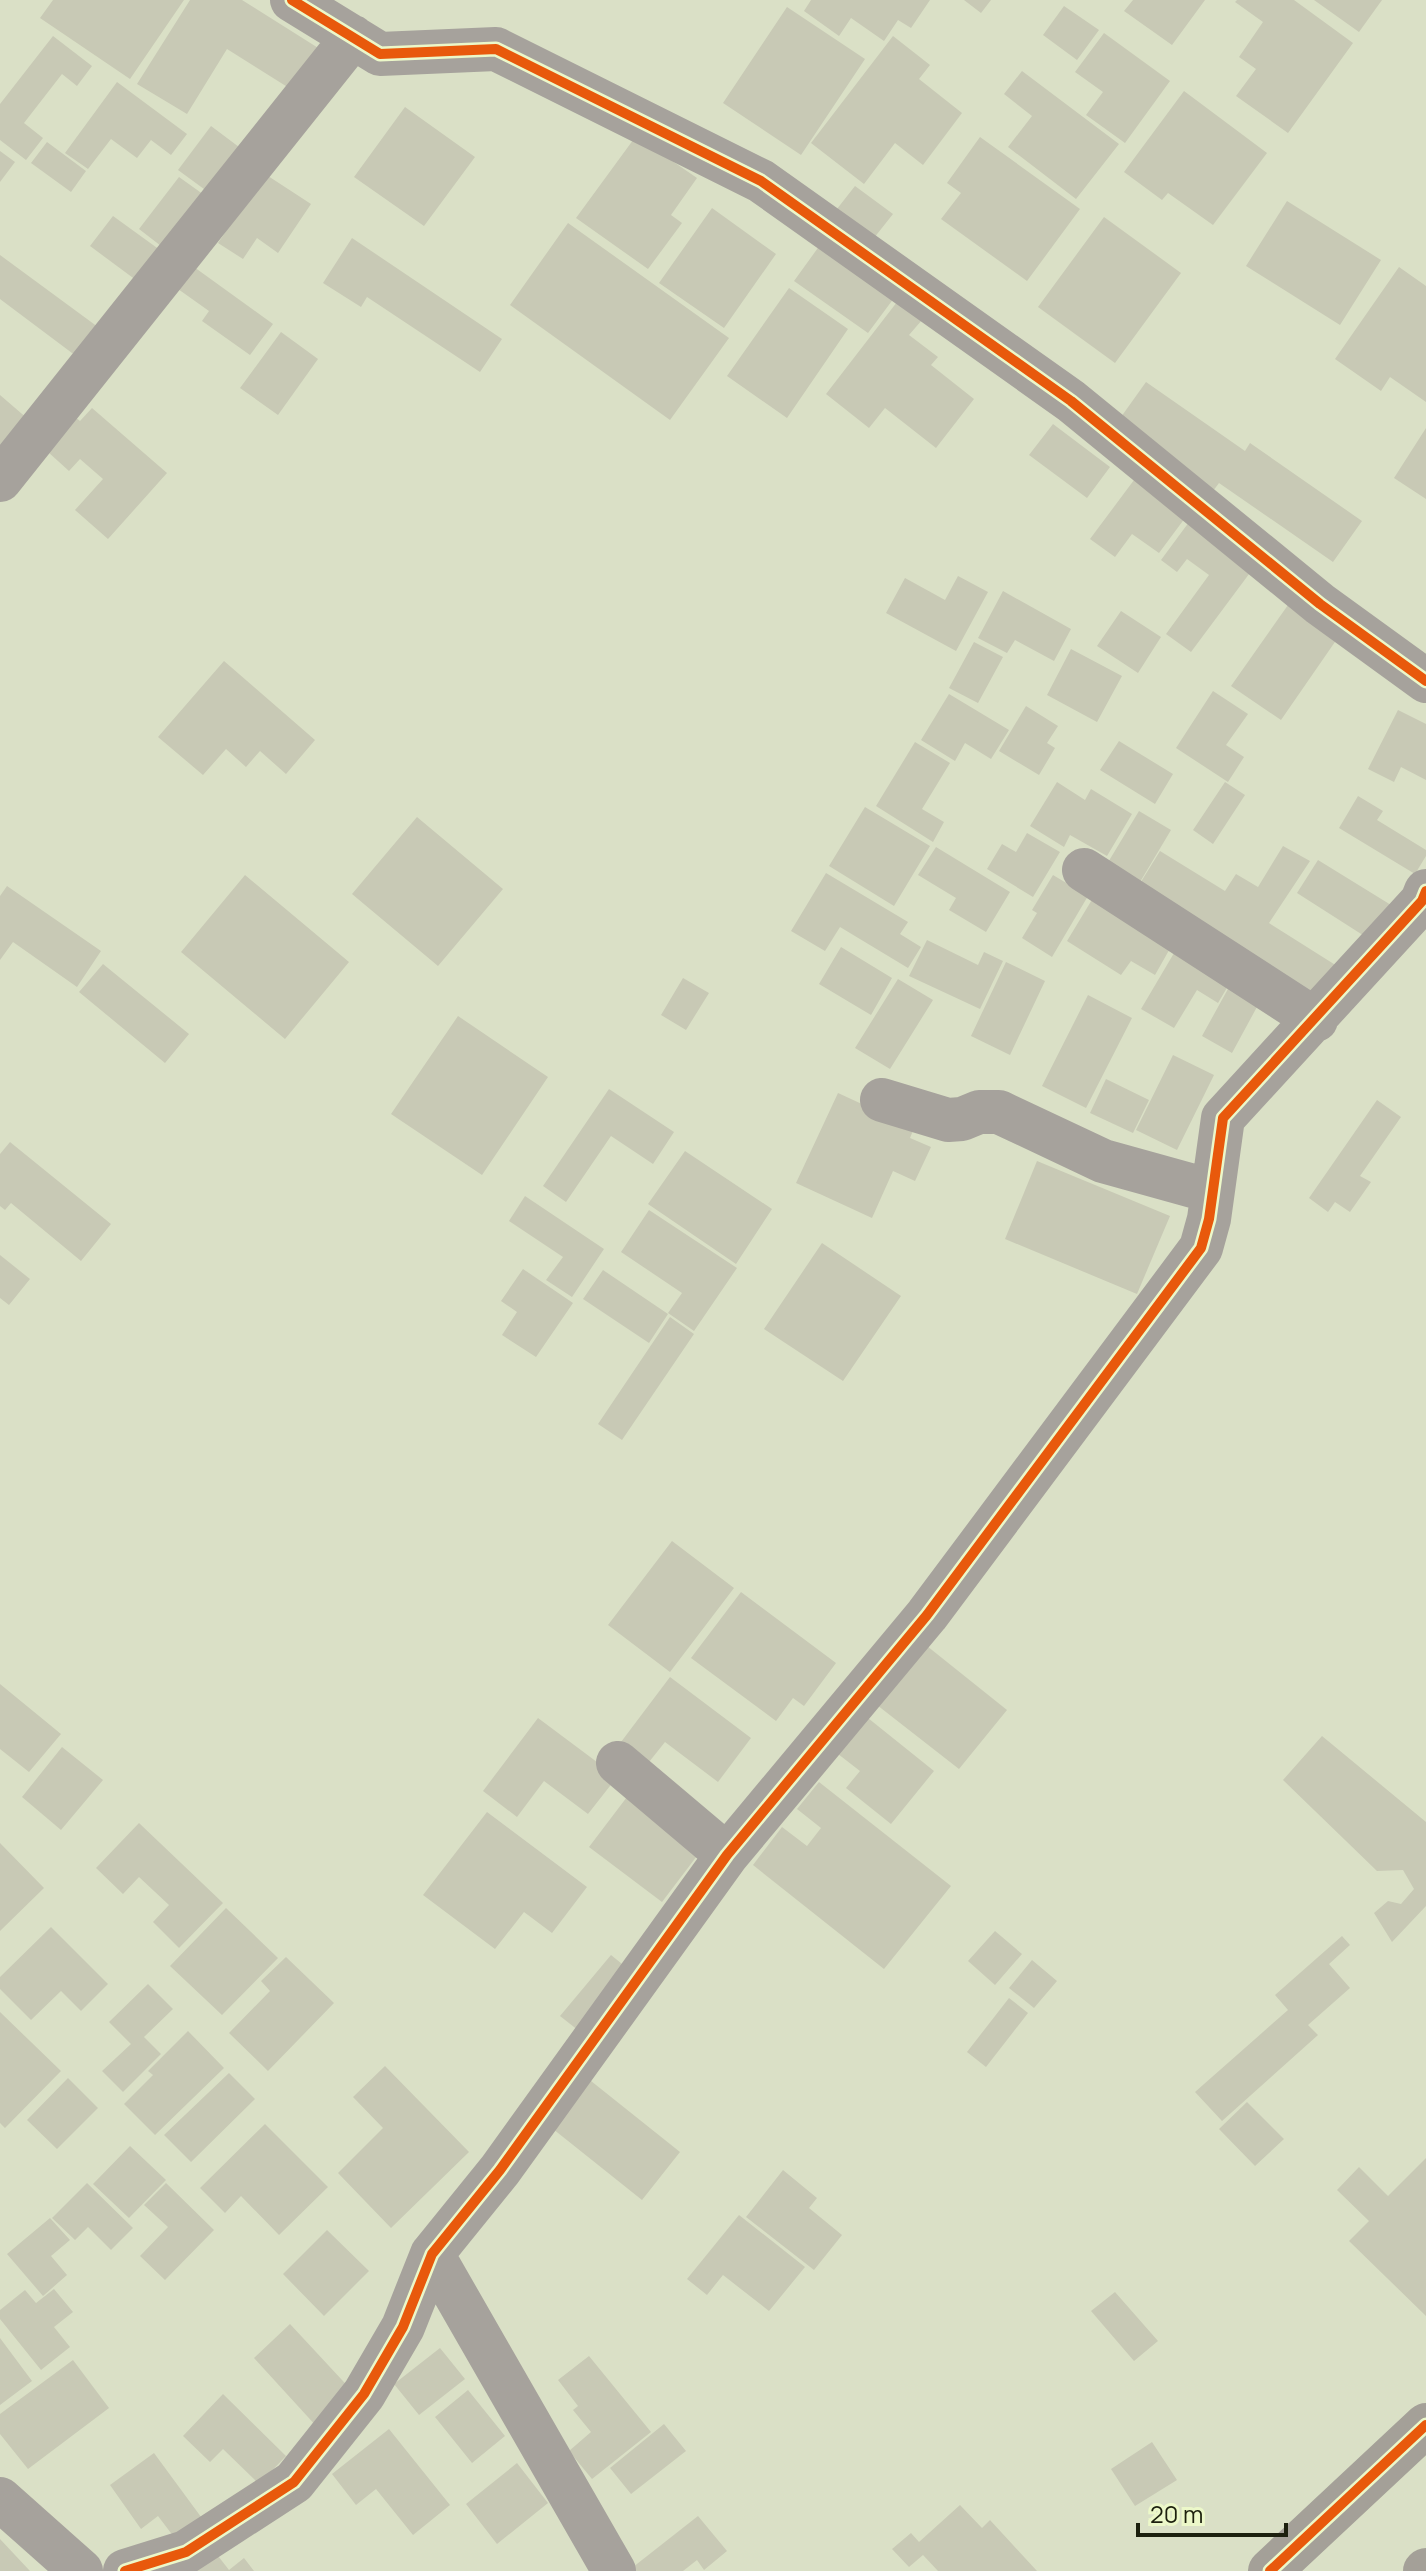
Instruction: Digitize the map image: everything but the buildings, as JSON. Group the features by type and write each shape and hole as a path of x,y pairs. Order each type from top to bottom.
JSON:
{"street":[{"path":"292,0 380,54 496,49 761,181 1071,401 1320,604 1426,681"},
{"path":"0,480 353,37"},
{"path":"1084,870 1316,1020"},
{"path":"125,2571 186,2552 294,2482 364,2394 403,2327 432,2254 500,2170 727,1855 927,1615 1201,1248 1209,1219 1223,1118 1316,1020 1422,901 1426,891"},
{"path":"882,1100 948,1120 962,1119 979,1112 999,1112 1103,1161 1211,1191"},
{"path":"618,1763 727,1855"},
{"path":"432,2254 614,2571"},
{"path":"1270,2571 1426,2425"},
{"path":"0,2499 81,2571"}],"cycle path":[{"path":"292,0 380,54 496,49 761,181 1071,401 1320,604 1426,681"},
{"path":"125,2571 186,2552 294,2482 364,2394 403,2327 432,2254 500,2170 727,1855 927,1615 1201,1248 1209,1219 1223,1118 1422,901 1426,891"},
{"path":"1270,2571 1426,2425"}]}
